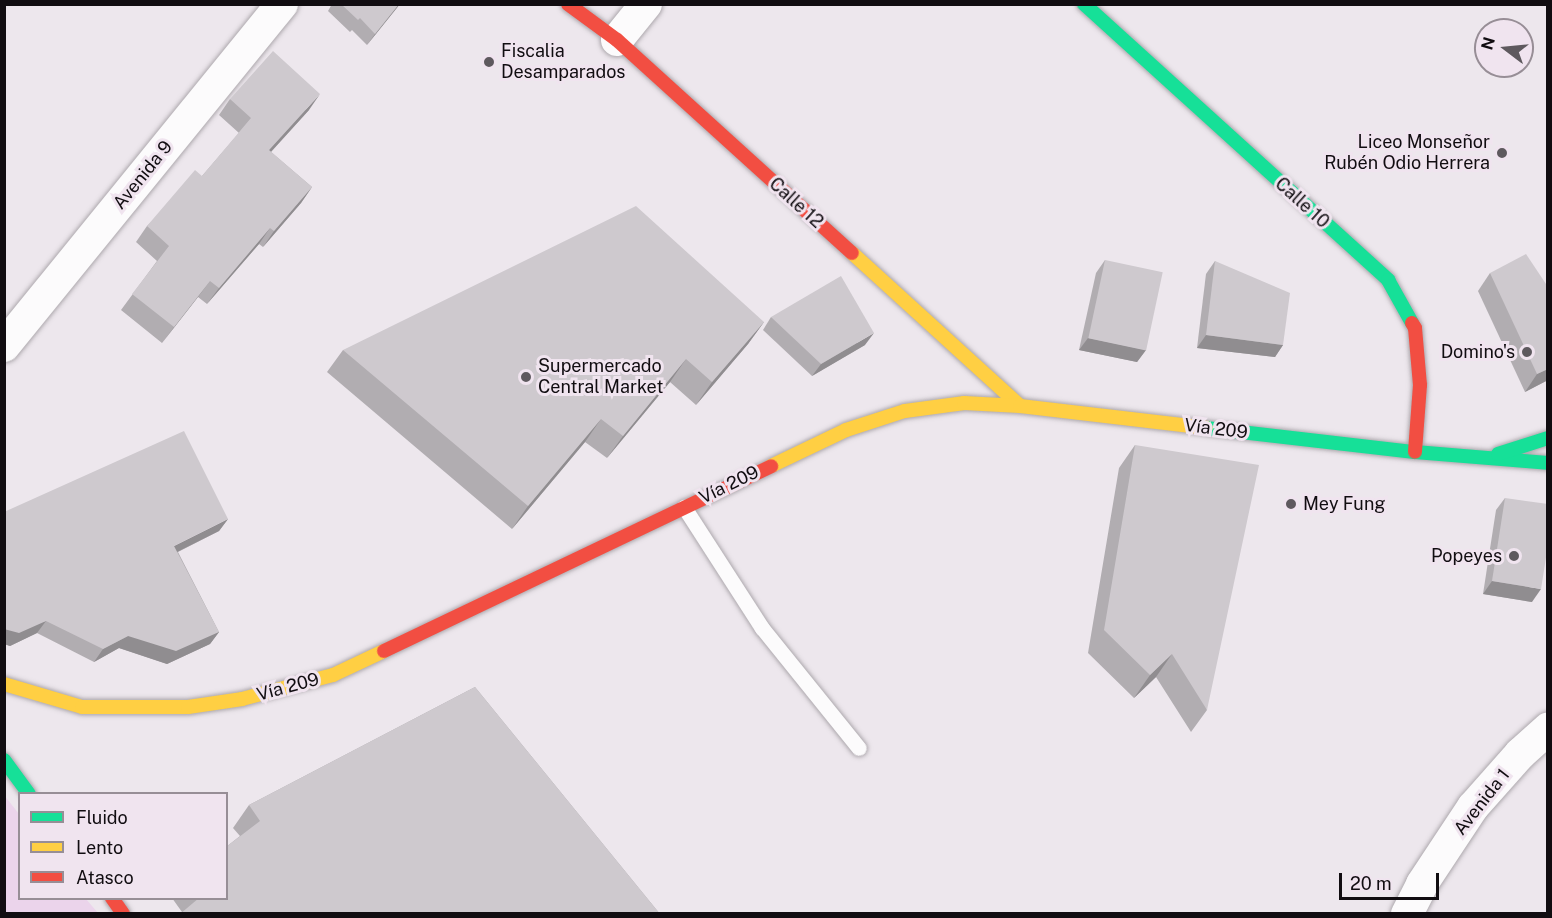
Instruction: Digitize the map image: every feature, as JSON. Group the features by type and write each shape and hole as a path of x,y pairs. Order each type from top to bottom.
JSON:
{"main road":[{"name":"Calle 12","path":"568,4 617,40 1020,406"},
{"name":"Calle 10","path":"1084,4 1388,280 1415,328 1420,385 1415,452"},
{"name":"Vía 209","path":"4,684 82,707 188,707 242,699 333,675 846,430 905,411 964,403 1020,406 1415,452 1548,463"},
{"name":"Vía 209","path":"1485,459 1548,438"},
{"path":"4,760 28,792"},
{"path":"113,900 123,914"}],"street":[{"name":"Avenida 9","path":"4,346 282,4"},
{"path":"617,40 646,4"},
{"name":"Avenida 1","path":"1407,914 1422,884 1473,807 1520,754 1548,729"}],"lane":[{"path":"684,507 762,628 859,748"}],"shaded area":[{"path":"4,795 18,813 18,900 87,900 98,913 5,913"}],"building":[{"path":"341,4 399,4 375,34 360,18 358,20"},
{"path":"273,51 320,94 269,150 312,187 274,231 270,228 219,288 210,281 174,327 132,294 169,246 147,226 195,170 202,176 251,118 230,99"},
{"name":"Supermercado Central Market","path":"636,206 764,322 712,382 686,359 623,436 601,419 528,506 343,350"},
{"path":"1526,254 1548,287 1548,369 1537,374 1490,273"},
{"path":"1105,260 1163,272 1146,351 1088,338"},
{"path":"1215,261 1290,293 1283,345 1206,335"},
{"path":"841,276 874,333 821,364 771,317"},
{"path":"184,431 228,519 174,546 219,632 176,651 128,636 103,649 46,621 19,633 4,629 4,512"},
{"path":"1135,445 1259,465 1207,710 1172,654 1150,675 1104,630"},
{"name":"Popeyes","path":"1505,498 1548,504 1548,545 1541,589 1492,581"},
{"path":"475,687 660,914 180,914 197,900 228,900 228,845 260,821 249,805"}],"traffic: fast":[{"path":"1084,4 1388,280 1412,323"},
{"path":"1206,428 1415,452 1548,463"},
{"path":"1498,454 1548,438"},
{"path":"4,760 28,792"}],"traffic: slow":[{"path":"852,253 1020,406"},
{"path":"771,466 846,430 905,411 964,403 1020,406 1206,428"},
{"path":"4,684 82,707 188,707 242,699 333,675 384,651"}],"traffic: jam":[{"path":"568,4 617,40 852,253"},
{"path":"1412,323 1415,328 1420,385 1415,452"},
{"path":"384,651 771,466"},
{"path":"113,900 123,914"}],"place":[{"name":"Fiscalia Desamparados","path":"489,62"},
{"name":"Liceo Monseñor Rubén Odio Herrera","path":"1502,153"},
{"name":"Domino's","path":"1527,352"},
{"name":"Supermercado Central Market","path":"526,377"},
{"name":"Mey Fung","path":"1291,504"},
{"name":"Popeyes","path":"1514,556"}]}
